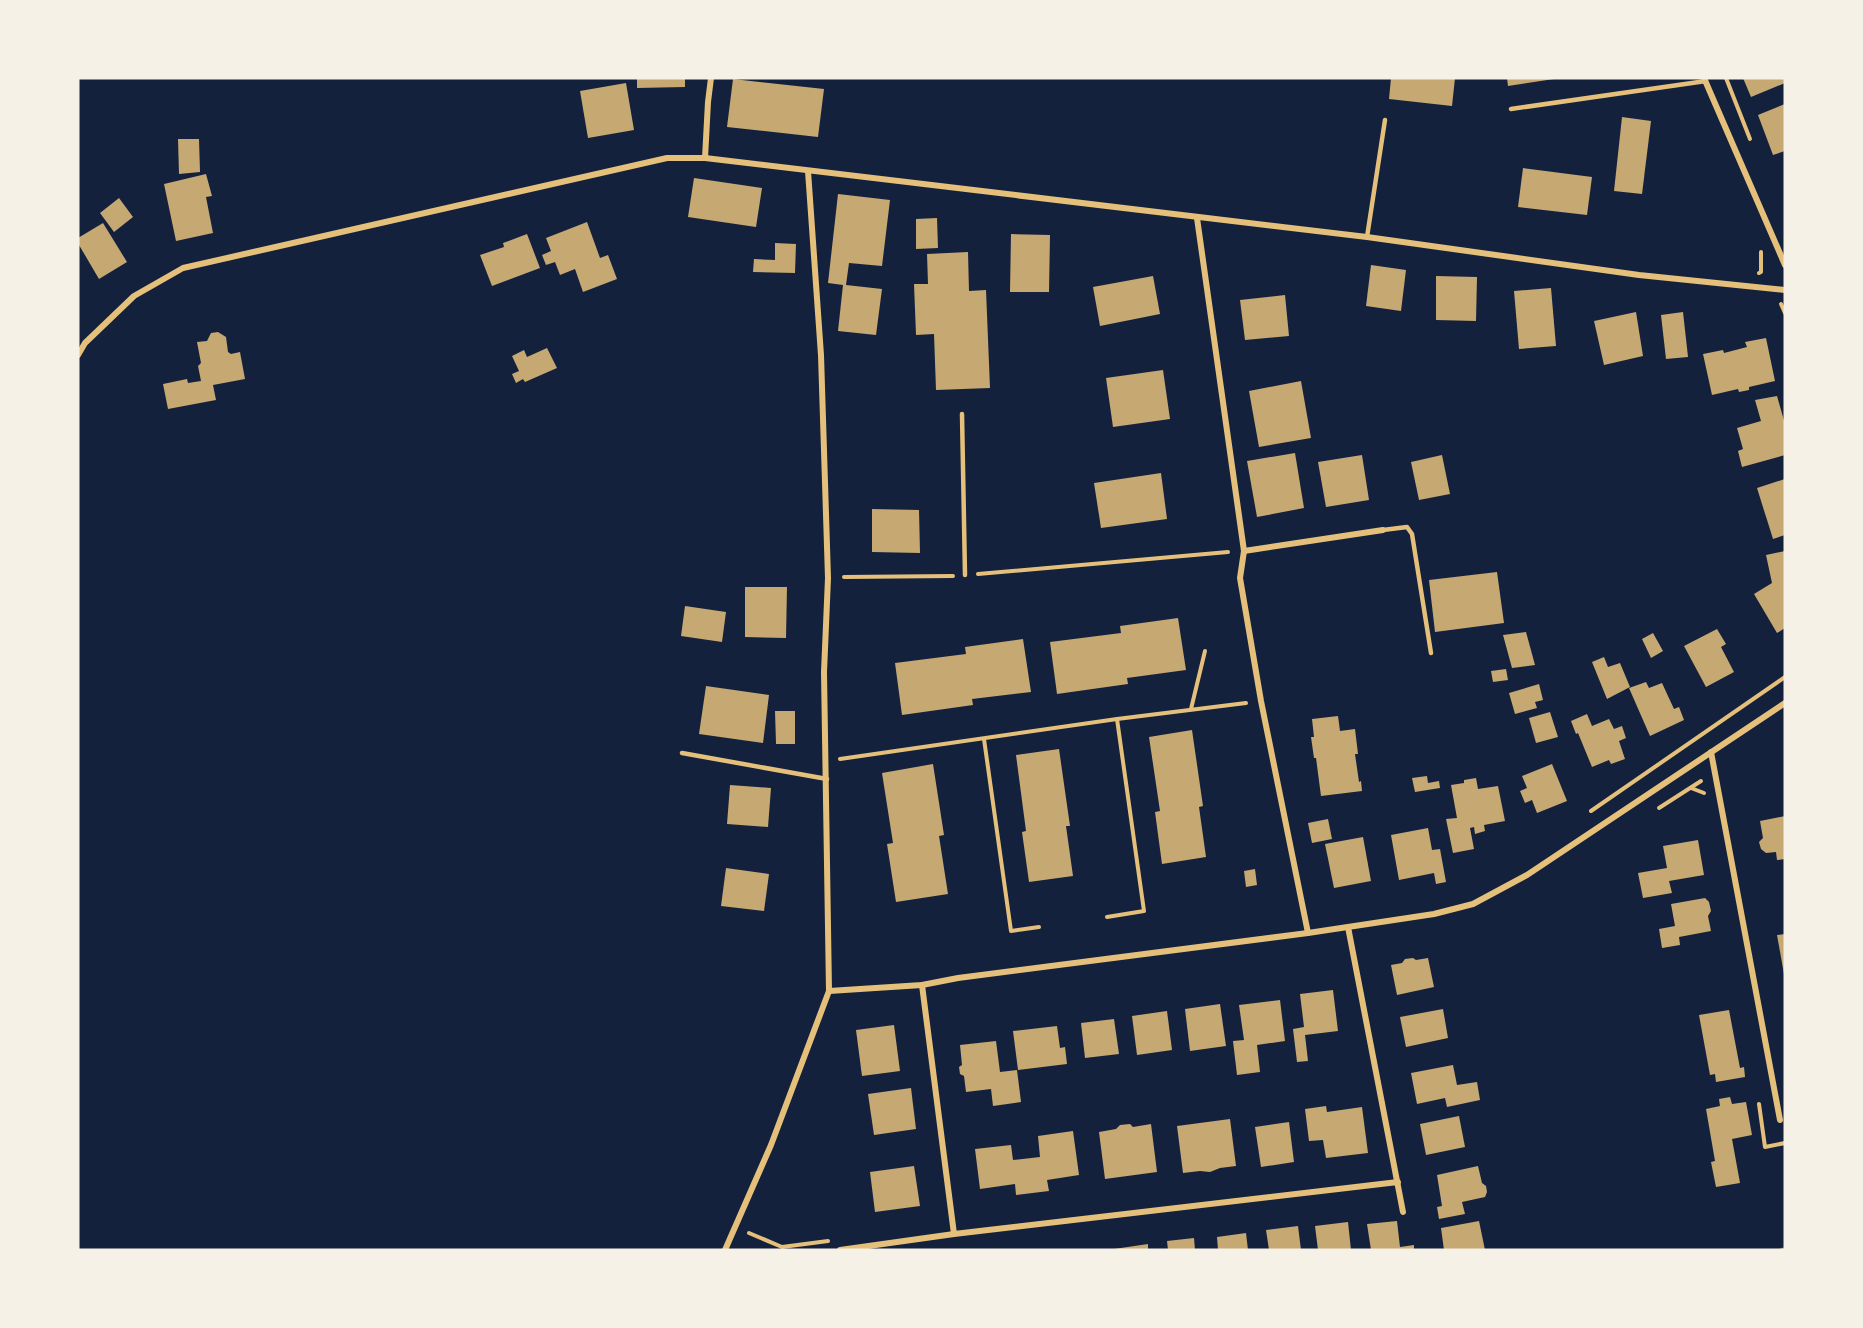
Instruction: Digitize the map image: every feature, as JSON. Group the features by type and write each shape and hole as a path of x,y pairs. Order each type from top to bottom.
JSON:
{"street":[{"path":"705,158 711,78"},
{"path":"1705,80 1785,265"},
{"path":"78,355 85,343 134,296 183,268 667,158 705,158 1367,237 1639,275 1785,290"},
{"path":"725,1250 771,1145 829,991 824,672 828,578 821,355 808,171"},
{"path":"1197,218 1244,551 1240,578 1261,701 1308,933"},
{"path":"1244,551 1383,530"},
{"path":"829,991 922,986 958,978 1308,933 1434,914 1473,904 1527,875 1785,703"},
{"path":"1711,752 1780,1120"},
{"path":"1348,927 1403,1212"},
{"path":"922,986 954,1234"},
{"path":"840,1250 954,1234 1398,1182"}],"lane":[{"path":"1511,109 1705,80"},
{"path":"1367,237 1385,120"},
{"path":"962,414 965,575"},
{"path":"1383,530 1407,527 1410,530 1431,653"},
{"path":"682,753 827,779"}],"path":[{"path":"1726,78 1733,97"},
{"path":"828,578 965,575 1244,551"},
{"path":"1191,709 1205,651"},
{"path":"1590,812 1785,677"},
{"path":"826,761 1117,719 1261,701"},
{"path":"1107,917 1144,911 1117,719"},
{"path":"984,739 1011,931 1039,927"},
{"path":"736,1228 782,1247 840,1239 840,1250"}],"building":[{"path":"637,78 685,78 685,87 637,88"},
{"path":"1391,78 1455,78 1452,106 1389,99"},
{"path":"1507,78 1554,78 1554,79 1508,86"},
{"path":"1743,78 1785,78 1785,83 1751,97"},
{"path":"733,79 824,89 818,137 727,127"},
{"path":"626,83 634,130 588,138 580,91"},
{"path":"1785,104 1785,151 1773,155 1758,115"},
{"path":"1622,117 1651,121 1642,194 1614,191"},
{"path":"178,139 199,139 200,172 179,174"},
{"path":"1523,168 1592,177 1587,215 1518,207"},
{"path":"206,174 212,196 206,197 213,233 176,241 164,184"},
{"path":"694,178 762,188 756,227 688,217"},
{"path":"838,194 890,200 882,266 849,263 846,285 882,289 876,335 838,331 843,285 828,283"},
{"path":"119,198 133,217 114,232 100,213"},
{"path":"937,218 938,248 916,249 916,219"},
{"path":"587,222 600,258 608,255 617,279 583,292 575,269 560,275 555,262 546,265 542,255 551,251 546,238"},
{"path":"103,223 127,262 99,279 79,245 78,238"},
{"path":"527,234 540,268 492,286 480,255 504,247 503,243"},
{"path":"1011,234 1050,235 1049,292 1010,292"},
{"path":"775,243 796,244 795,273 753,272 754,259 775,260"},
{"path":"968,252 969,291 986,290 990,388 936,390 934,334 916,335 914,284 928,284 927,254"},
{"path":"1371,265 1406,270 1401,311 1366,306"},
{"path":"1153,276 1160,314 1100,326 1093,287"},
{"path":"1436,276 1477,277 1476,321 1436,320"},
{"path":"1551,288 1556,346 1519,349 1514,291"},
{"path":"1285,295 1289,336 1245,340 1240,300"},
{"path":"1636,312 1643,356 1604,365 1594,321"},
{"path":"1683,312 1688,357 1666,359 1661,315"},
{"path":"218,332 226,337 228,352 231,354 240,352 245,379 213,385 216,400 168,409 163,384 187,379 188,383 201,381 198,366 201,363 197,342 207,341 211,333"},
{"path":"1766,338 1775,381 1749,387 1749,390 1739,392 1738,389 1712,395 1703,354 1723,350 1724,353 1747,347 1745,342"},
{"path":"547,348 557,368 525,382 523,379 516,383 512,374 519,371 512,356 524,350 527,357"},
{"path":"1163,370 1170,419 1113,427 1106,378"},
{"path":"1301,381 1311,438 1259,447 1249,391"},
{"path":"1777,396 1785,424 1785,455 1742,467 1738,451 1743,449 1737,428 1761,421 1755,400"},
{"path":"1295,453 1304,508 1257,517 1247,461"},
{"path":"1362,455 1369,500 1326,507 1318,462"},
{"path":"1442,455 1450,494 1419,500 1411,462"},
{"path":"1161,473 1167,519 1101,528 1094,483"},
{"path":"1785,479 1785,535 1773,539 1757,488"},
{"path":"872,509 919,510 920,553 872,552"},
{"path":"1785,551 1785,628 1777,633 1754,594 1772,583 1766,555"},
{"path":"1497,572 1504,623 1435,632 1429,580"},
{"path":"745,587 787,587 786,638 745,637"},
{"path":"685,606 726,612 722,642 681,636"},
{"path":"1178,618 1186,670 1127,678 1128,684 1057,694 1050,642 1121,633 1120,626"},
{"path":"1717,629 1726,644 1721,647 1734,672 1706,687 1684,646"},
{"path":"1526,632 1535,665 1512,668 1503,635"},
{"path":"1653,633 1663,651 1651,658 1642,639"},
{"path":"1023,639 1031,692 972,699 973,705 902,715 895,663 966,654 965,647"},
{"path":"1604,657 1608,667 1620,663 1630,687 1607,699 1592,662"},
{"path":"1506,669 1508,680 1493,682 1491,671"},
{"path":"1646,682 1649,688 1662,683 1674,709 1679,707 1684,720 1650,736 1629,688"},
{"path":"1539,684 1543,700 1535,702 1537,708 1515,714 1509,693"},
{"path":"706,686 769,695 763,743 699,734"},
{"path":"775,711 795,711 795,744 776,744"},
{"path":"1550,712 1558,737 1536,743 1529,718"},
{"path":"1587,714 1592,726 1609,719 1614,729 1622,726 1626,738 1619,741 1625,759 1611,764 1609,760 1592,767 1571,721"},
{"path":"1338,716 1340,731 1355,729 1358,754 1355,754 1362,791 1321,796 1311,737 1314,737 1312,719"},
{"path":"1192,730 1203,806 1199,807 1206,857 1162,864 1155,812 1160,811 1149,737"},
{"path":"1059,749 1070,826 1066,826 1073,876 1029,882 1022,832 1026,831 1016,755"},
{"path":"933,764 944,835 939,836 948,894 896,902 887,844 893,843 882,773"},
{"path":"1552,764 1567,801 1537,813 1532,800 1525,803 1520,791 1527,788 1522,776"},
{"path":"1427,776 1428,783 1439,781 1440,788 1415,792 1412,778"},
{"path":"1476,778 1478,789 1498,786 1505,821 1484,825 1485,831 1475,834 1474,827 1470,828 1474,849 1453,853 1446,819 1457,818 1451,785"},
{"path":"730,785 771,788 768,827 727,824"},
{"path":"1785,816 1785,859 1777,860 1776,852 1766,853 1761,849 1759,842 1763,838 1760,821"},
{"path":"1328,819 1332,839 1312,843 1308,823"},
{"path":"1428,828 1432,850 1440,849 1446,882 1436,884 1434,873 1399,880 1391,835"},
{"path":"1363,837 1371,881 1334,888 1325,844"},
{"path":"1698,840 1704,875 1669,881 1672,893 1643,898 1638,873 1667,868 1663,846"},
{"path":"726,868 769,874 764,911 721,906"},
{"path":"1255,869 1257,885 1246,887 1244,871"},
{"path":"1705,898 1709,902 1711,911 1708,916 1711,931 1679,937 1680,945 1662,948 1659,929 1675,926 1671,904"},
{"path":"1785,934 1785,974 1784,974 1777,935"},
{"path":"1413,958 1416,960 1428,958 1434,987 1397,995 1391,965"},
{"path":"1333,990 1338,1031 1305,1035 1308,1061 1297,1062 1293,1029 1304,1027 1300,994"},
{"path":"1280,1000 1285,1041 1257,1045 1260,1072 1237,1075 1233,1041 1244,1040 1239,1005"},
{"path":"1220,1004 1226,1046 1190,1051 1185,1009"},
{"path":"1443,1009 1448,1038 1406,1047 1400,1017"},
{"path":"1729,1010 1740,1068 1744,1067 1745,1077 1716,1082 1715,1074 1710,1075 1699,1015"},
{"path":"1167,1011 1172,1050 1137,1055 1132,1016"},
{"path":"1114,1019 1119,1054 1085,1058 1081,1023"},
{"path":"894,1025 900,1071 862,1076 856,1030"},
{"path":"1057,1026 1060,1048 1065,1047 1067,1064 1018,1070 1013,1031"},
{"path":"996,1041 1000,1072 1017,1070 1021,1102 993,1106 991,1089 966,1092 964,1076 960,1074 959,1067 962,1065 960,1045"},
{"path":"1453,1065 1457,1085 1477,1082 1480,1100 1447,1107 1445,1098 1417,1104 1411,1073"},
{"path":"911,1088 916,1129 874,1135 868,1094"},
{"path":"1730,1097 1732,1104 1746,1102 1752,1135 1732,1139 1740,1183 1716,1187 1711,1162 1715,1161 1706,1109 1720,1106 1719,1099"},
{"path":"1326,1106 1327,1112 1362,1107 1368,1153 1326,1158 1323,1140 1309,1141 1305,1109"},
{"path":"1459,1116 1465,1147 1426,1155 1420,1124"},
{"path":"1230,1119 1236,1166 1210,1172 1183,1173 1177,1126"},
{"path":"1289,1122 1294,1162 1261,1167 1255,1127"},
{"path":"1130,1124 1133,1127 1151,1124 1157,1172 1105,1179 1099,1132"},
{"path":"1073,1131 1079,1175 1047,1180 1049,1191 1016,1195 1015,1184 980,1189 975,1149 1011,1145 1013,1160 1040,1157 1038,1136"},
{"path":"914,1166 920,1206 875,1212 870,1172"},
{"path":"1478,1166 1482,1183 1486,1186 1485,1197 1462,1202 1465,1214 1439,1219 1437,1207 1442,1206 1437,1175"},
{"path":"1397,1221 1400,1247 1414,1245 1414,1250 1371,1250 1367,1224"},
{"path":"1479,1221 1485,1250 1444,1250 1441,1228"},
{"path":"1348,1222 1351,1250 1318,1250 1315,1226"},
{"path":"1298,1226 1301,1250 1269,1250 1266,1230"},
{"path":"1246,1233 1248,1250 1218,1250 1217,1237"},
{"path":"1194,1238 1195,1250 1168,1250 1167,1241"},
{"path":"1148,1244 1148,1250 1114,1250 1114,1249"}]}
